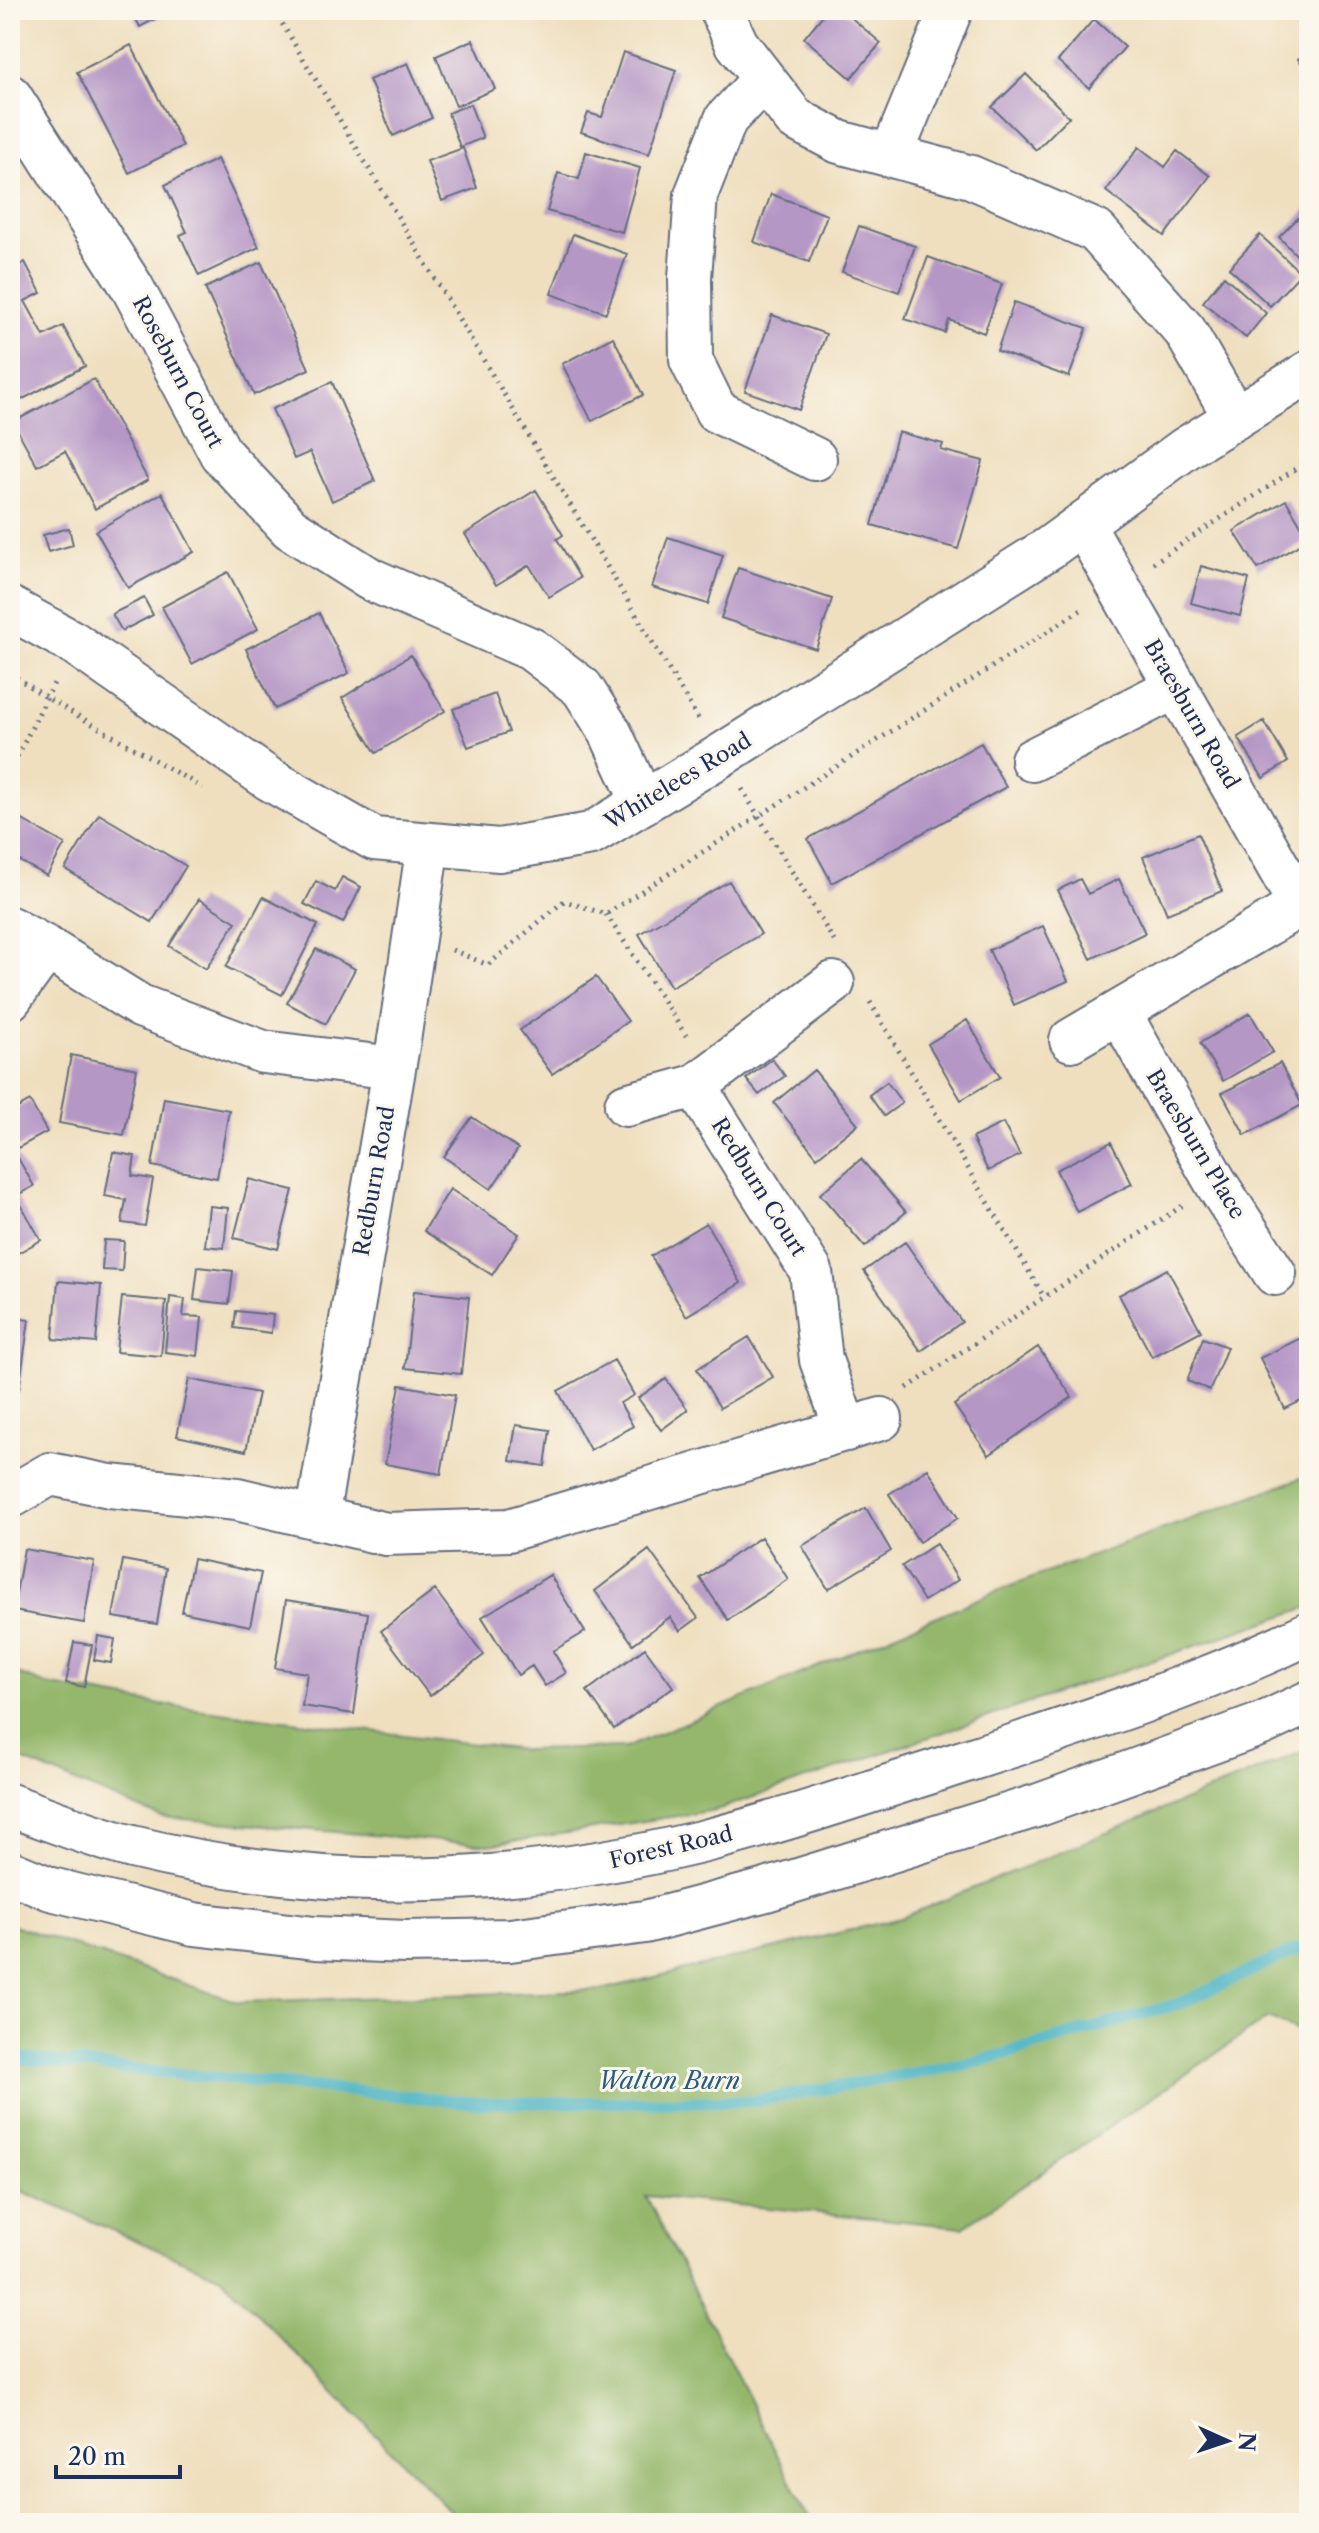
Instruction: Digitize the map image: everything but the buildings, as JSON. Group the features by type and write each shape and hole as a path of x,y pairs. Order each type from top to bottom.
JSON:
{"street":[{"path":"721,10 737,44 795,119 839,142 971,177 1096,231 1185,331 1235,418"},
{"path":"891,156 951,10"},
{"path":"764,79 726,119 696,195 690,278 691,360 716,411 815,459"},
{"name":"Roseburn Court","path":"10,96 132,287 221,454 290,528 370,579 531,649 582,688 610,732 643,803"},
{"name":"Whitelees Road","path":"10,608 74,643 269,779 374,839 499,850 591,834 1036,556 1186,448 1309,372"},
{"name":"Braesburn Road","path":"1083,524 1305,902"},
{"path":"1032,760 1176,687"},
{"name":"Redburn Road","path":"317,1518 394,1068 428,844"},
{"path":"1071,1040 1305,902"},
{"path":"10,928 140,1006 263,1052 394,1068"},
{"path":"10,999 47,948"},
{"path":"626,1105 695,1086 846,977"},
{"name":"Braesburn Place","path":"1119,1012 1216,1183 1275,1274"},
{"name":"Redburn Court","path":"695,1086 811,1271 821,1360 863,1425"},
{"path":"14,1495 50,1474 110,1486 237,1499 386,1534 509,1530 863,1425"},
{"name":"Forest Road","path":"10,1805 129,1846 240,1868 302,1876 379,1881 449,1880 581,1866 702,1842 844,1801 1143,1702 1265,1654 1309,1633"},
{"path":"10,1872 51,1889 194,1924 315,1938 406,1942 510,1940 645,1922 766,1890 1039,1805 1262,1724 1309,1702"}],"path":[{"path":"274,10 720,756 760,815 846,977 1044,1297"},
{"path":"606,914 1309,460"},
{"path":"10,673 47,698"},
{"path":"415,935 488,965 564,901 606,914 690,1041 695,1086"},
{"path":"863,1425 893,1397 1216,1183"}],"green space":[{"path":"1309,1475 1309,1607 716,1810 489,1845 160,1817 10,1755 10,1671 47,1685 157,1704 523,1750 625,1748 992,1593"},
{"path":"1309,1749 1309,2036 1268,2018 963,2227 646,2196 812,2523 462,2523 221,2277 10,2186 10,1924 238,2002 601,1990 901,1918"}],"waterway":[{"name":"Walton Burn","path":"10,2050 25,2059 478,2103 756,2101 973,2063 1181,2003 1298,1949 1309,1950"}]}
